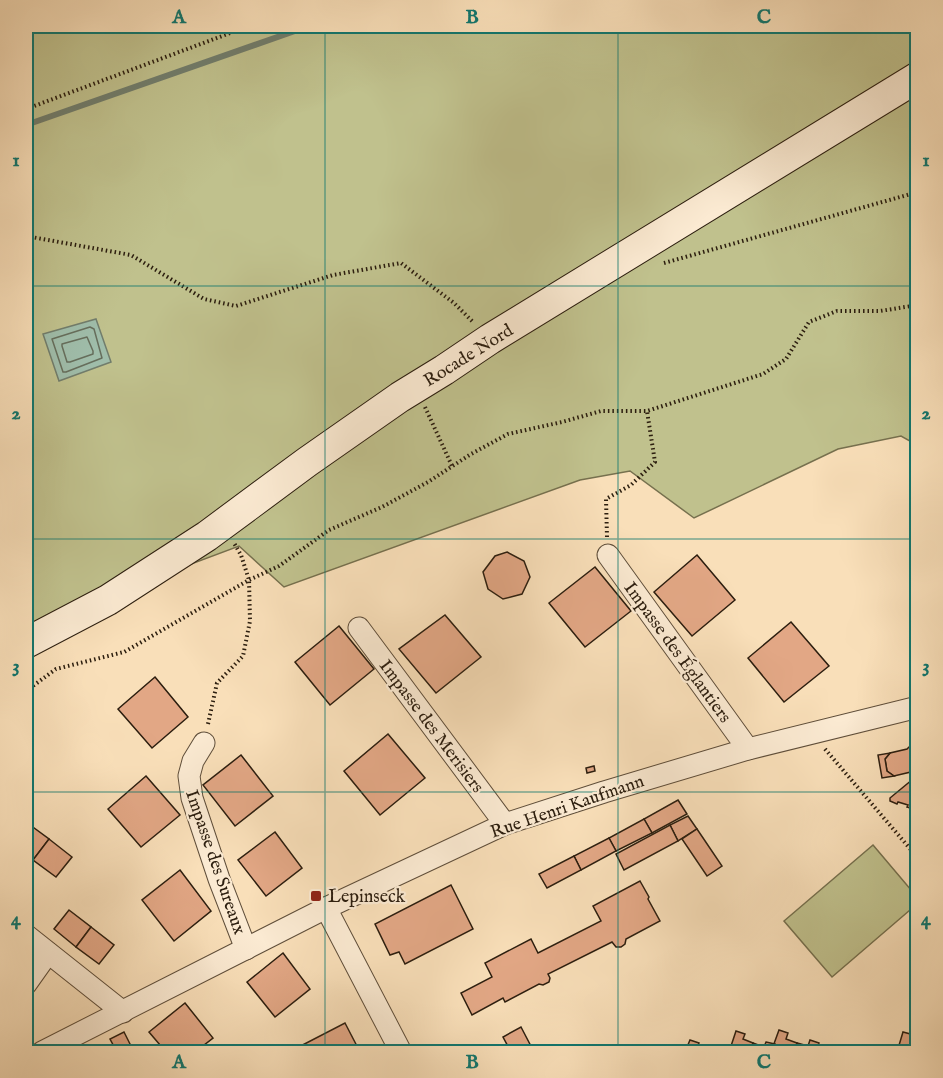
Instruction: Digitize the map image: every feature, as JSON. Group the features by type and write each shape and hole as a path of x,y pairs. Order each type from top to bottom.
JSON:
{"main road":[{"name":"Rocade Nord","path":"26,643 108,600 198,543 400,397 490,339 918,77"}],"street":[{"name":"Impasse des Églantiers","path":"608,555 748,749"},
{"name":"Impasse des Merisiers","path":"359,627 506,824"},
{"name":"Rue Henri Kaufmann","path":"42,1053 326,908 506,824 748,749 918,707"},
{"name":"Impasse des Sureaux","path":"204,743 193,761 189,776 192,798 219,879 246,949"},
{"path":"326,908 401,1053"},
{"path":"26,935 123,1012"},
{"path":"26,984 48,953"}],"path":[{"path":"26,109 249,26"},
{"path":"699,253 918,192"},
{"path":"26,236 130,255 204,299 236,306 333,275 401,263 454,303"},
{"path":"26,691 56,669 124,652 249,580 279,566 329,530 382,507 508,434 601,411 647,411 763,374 786,359 809,322 837,311 880,311 918,306"},
{"path":"416,388 452,466"},
{"path":"608,555 606,499 631,485 655,462 647,411"},
{"path":"204,743 217,683 243,656 250,621 249,580 241,555 223,525"},
{"path":"811,733 918,858"}],"green space":[{"path":"26,26 917,26 917,445 901,436 838,449 694,518 630,471 580,480 284,587 239,546 26,626"},
{"path":"873,845 917,897 917,904 832,977 784,921"}],"water":[{"path":"96,319 111,362 59,381 43,334"}],"building":[{"path":"507,552 524,561 530,577 522,594 503,599 488,589 483,572 495,556"},
{"path":"697,555 735,600 692,636 654,592"},
{"path":"595,567 631,611 585,647 549,603"},
{"path":"445,615 481,657 436,693 399,649"},
{"path":"791,622 829,666 784,702 748,658"},
{"path":"339,626 374,669 330,705 295,662"},
{"path":"155,677 188,717 152,748 118,709"},
{"path":"388,734 425,778 380,815 344,771"},
{"path":"909,747 918,752 918,809 890,801 890,798 913,779 911,772 894,776 887,771 885,759 890,753"},
{"path":"890,753 885,759 887,771 894,776 882,778 878,755"},
{"path":"241,755 273,796 235,826 203,785"},
{"path":"594,766 595,771 587,773 586,768"},
{"path":"146,776 180,815 141,847 108,809"},
{"path":"678,800 687,814 652,833 644,819"},
{"path":"688,816 697,829 678,841 670,825"},
{"path":"644,819 652,833 616,851 609,838"},
{"path":"26,822 49,839 33,860 26,854"},
{"path":"670,825 678,841 624,870 616,854"},
{"path":"697,829 722,866 707,876 682,839"},
{"path":"275,832 302,868 266,896 238,860"},
{"path":"609,838 616,851 581,870 574,856"},
{"path":"49,839 72,857 56,877 33,860"},
{"path":"574,856 581,870 547,888 539,874"},
{"path":"180,870 211,911 174,941 142,900"},
{"path":"640,881 660,921 626,939 625,944 621,947 616,947 612,942 548,974 549,982 539,984 505,1002 503,998 472,1015 461,993 492,977 485,963 531,939 538,953 601,921 593,906"},
{"path":"451,885 473,929 405,964 399,952 390,955 375,924"},
{"path":"69,910 91,927 76,947 54,929"},
{"path":"91,927 114,945 99,964 76,947"},
{"path":"283,953 310,989 275,1017 247,982"},
{"path":"185,1003 213,1038 195,1052 166,1052 149,1032"},
{"path":"345,1023 360,1052 289,1052"},
{"path":"521,1027 534,1052 511,1052 503,1037"},
{"path":"915,1029 918,1030 918,1052 897,1052 903,1032 914,1035"},
{"path":"779,1030 788,1033 786,1039 797,1043 794,1052 771,1052"},
{"path":"736,1031 745,1034 743,1039 753,1043 750,1052 729,1052"},
{"path":"124,1032 134,1052 117,1052 110,1039"},
{"path":"690,1040 699,1043 697,1048 708,1052 685,1052"},
{"path":"810,1040 819,1043 816,1052 794,1052 797,1043 808,1046"},
{"path":"766,1042 775,1044 771,1052 750,1052 753,1043 764,1047"}],"waterway":[{"path":"26,125 309,26"}],"place":[{"name":"Lepinseck","path":"316,896"}]}
